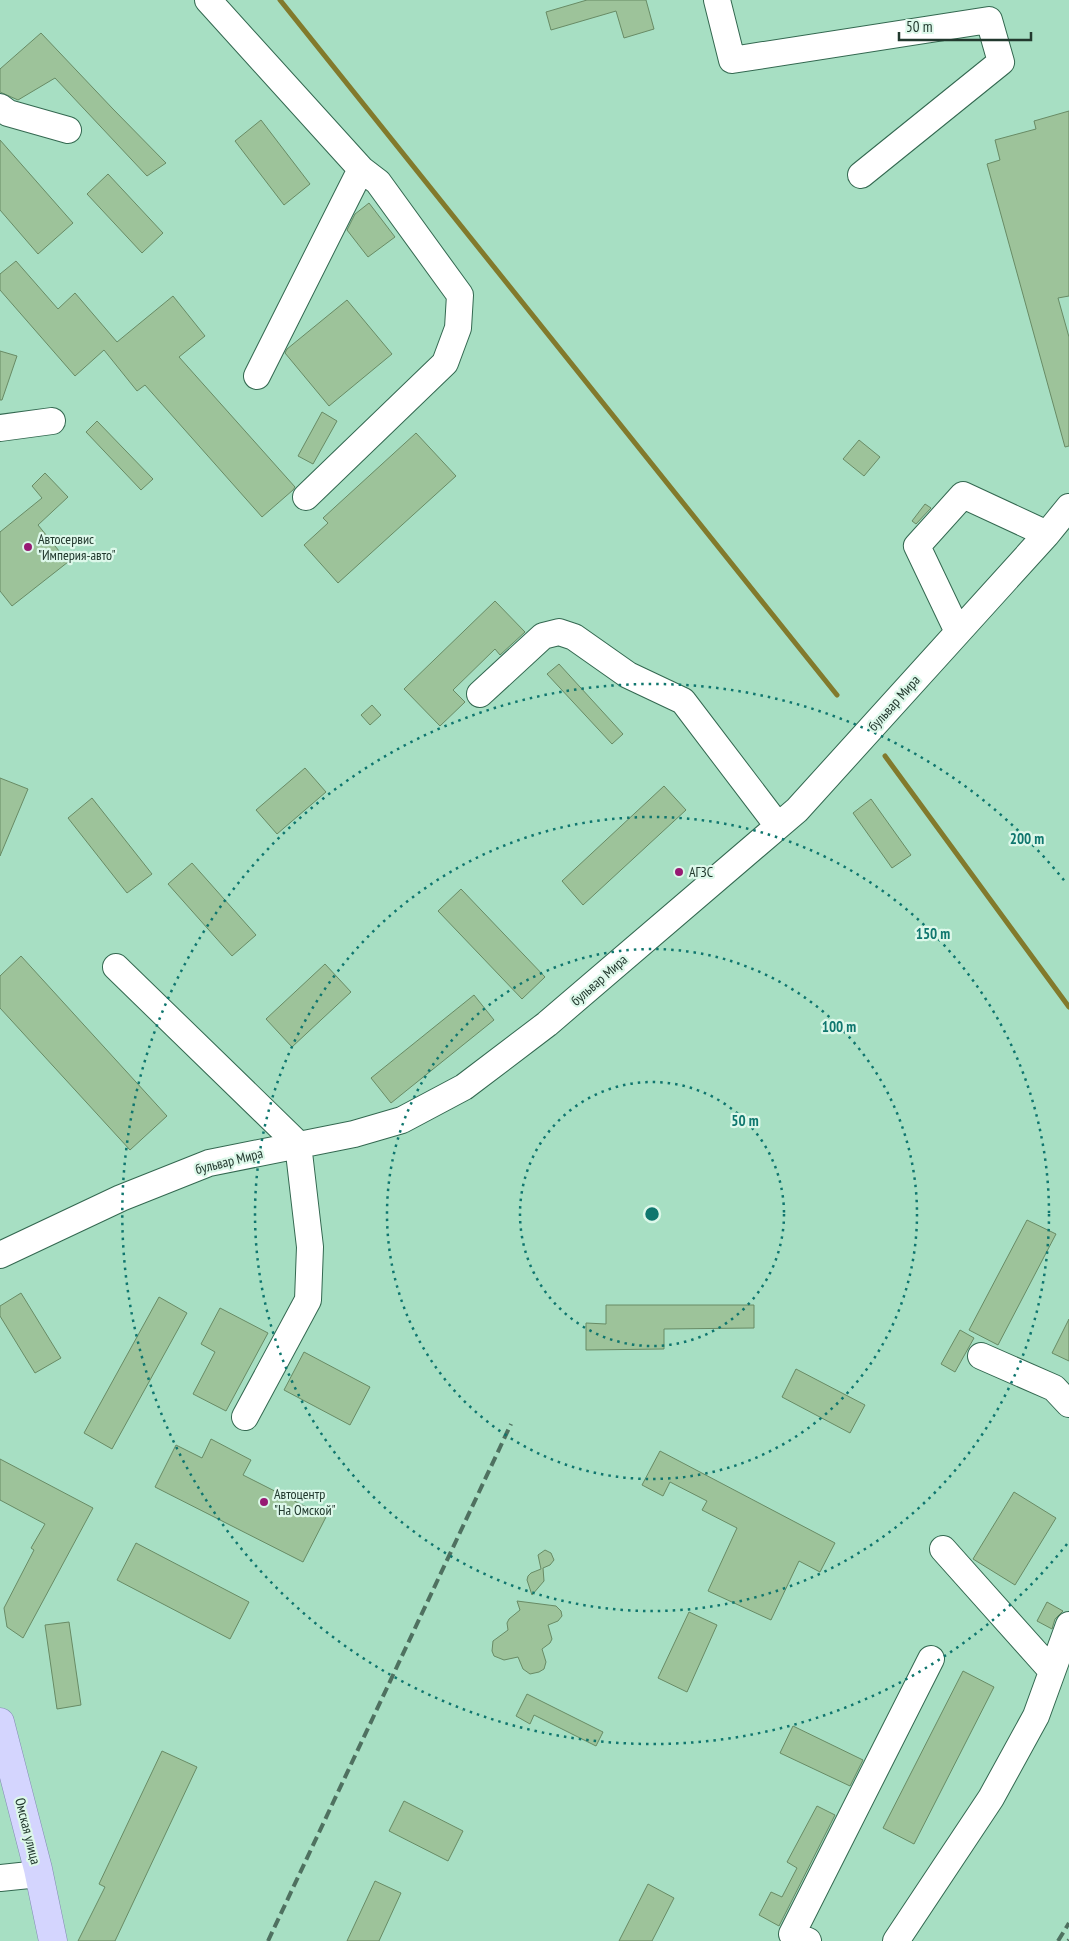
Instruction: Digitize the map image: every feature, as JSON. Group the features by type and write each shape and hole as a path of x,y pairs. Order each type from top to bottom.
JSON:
{"main road":[{"name":"Омская улица","path":"0,1722 39,1874 53,1941"}],"street":[{"path":"208,0 361,169 378,182 460,294 458,328 446,363 306,497"},
{"path":"717,0 732,60 989,20 1001,62 861,174"},
{"path":"0,107 8,113 68,130"},
{"path":"257,376 361,169"},
{"path":"0,428 52,421"},
{"path":"958,632 917,546 943,517 964,495 1047,534"},
{"name":"бульвар Мира","path":"0,1255 121,1198 209,1163 354,1134 402,1120 464,1087 547,1024 797,810 1047,534 1069,506"},
{"path":"480,694 543,636 559,632 574,637 628,675 683,701 778,826"},
{"path":"116,967 298,1144 310,1247 308,1300 245,1417"},
{"path":"981,1356 1054,1388 1069,1404"},
{"path":"943,1549 1052,1671"},
{"path":"896,1941 991,1798 1036,1716 1069,1625"},
{"path":"808,1941 792,1934 931,1659"},
{"path":"0,1878 39,1874"}],"building":[{"path":"587,0 646,0 654,29 624,38 616,11 551,30 546,12"},
{"path":"41,33 166,163 147,176 55,78 18,100 0,92 0,69"},
{"path":"1069,111 1069,296 1058,298 1069,337 1069,446 1065,447 987,164 1000,160 995,140 1036,129 1034,121"},
{"path":"261,120 310,184 284,205 235,141"},
{"path":"0,140 73,223 38,254 0,210"},
{"path":"108,174 163,233 142,253 87,194"},
{"path":"369,203 395,237 368,257 347,230 355,214"},
{"path":"16,261 58,309 75,293 117,342 173,296 205,336 179,357 295,487 293,490 262,517 145,385 137,391 104,350 75,376 0,290 0,274"},
{"path":"347,300 392,354 329,406 285,353 287,349"},
{"path":"0,351 17,356 2,400 0,400"},
{"path":"322,412 337,421 313,464 298,456"},
{"path":"97,421 153,479 141,490 86,432"},
{"path":"416,433 456,476 338,583 304,545 328,523 323,518"},
{"path":"859,440 880,457 864,476 843,459"},
{"name":"Автосервис \"Империя-авто\"","path":"45,473 68,497 38,525 68,562 12,606 0,591 0,532 42,498 32,486"},
{"path":"925,504 931,508 916,524 912,521"},
{"path":"495,601 525,632 500,655 495,649 453,690 465,702 440,726 404,689"},
{"path":"559,664 623,734 612,744 547,674"},
{"path":"372,705 381,715 370,725 361,715"},
{"path":"305,768 326,792 277,834 256,810"},
{"path":"0,778 28,789 0,856"},
{"path":"664,786 686,810 583,905 562,881"},
{"path":"92,798 152,874 127,893 68,818"},
{"path":"871,799 911,855 892,868 853,813"},
{"path":"192,863 256,935 232,956 168,884"},
{"path":"461,889 545,977 522,999 438,911"},
{"path":"21,956 167,1116 130,1150 0,1008 0,976"},
{"path":"325,964 351,992 292,1047 266,1019"},
{"path":"474,995 494,1020 391,1103 371,1078"},
{"path":"1027,1220 1056,1234 998,1345 969,1330"},
{"path":"21,1293 61,1358 35,1373 0,1316 0,1306"},
{"path":"159,1297 187,1313 112,1449 84,1433"},
{"path":"606,1305 754,1305 754,1328 664,1329 664,1349 586,1350 586,1323 606,1324"},
{"path":"220,1308 268,1333 226,1411 193,1394 215,1352 201,1344"},
{"path":"1069,1319 1069,1361 1052,1353"},
{"path":"960,1330 974,1338 955,1372 941,1364"},
{"path":"304,1352 370,1387 350,1425 284,1390"},
{"path":"796,1369 865,1405 850,1433 782,1397"},
{"path":"211,1439 251,1460 243,1475 326,1517 303,1562 155,1487 176,1445 202,1458"},
{"path":"660,1451 835,1543 820,1572 799,1561 771,1620 708,1591 737,1528 702,1510 707,1501 670,1482 663,1496 642,1485"},
{"path":"0,1459 93,1508 23,1638 7,1627 4,1608 34,1550 31,1548 45,1524 0,1500"},
{"path":"1014,1492 1056,1518 1015,1585 973,1559"},
{"path":"136,1543 249,1602 230,1639 117,1580"},
{"path":"545,1550 551,1553 554,1560 550,1565 543,1568 544,1581 532,1595 527,1580 528,1576 541,1569 538,1555"},
{"path":"517,1601 556,1606 561,1611 562,1616 558,1621 548,1625 552,1639 542,1649 546,1662 544,1669 539,1672 530,1674 523,1669 518,1657 504,1660 494,1656 492,1651 493,1641 508,1630 507,1623 509,1619 520,1610"},
{"path":"1047,1602 1063,1611 1055,1619 1052,1629 1037,1621"},
{"path":"689,1612 717,1625 687,1692 658,1678"},
{"path":"69,1622 81,1705 57,1709 45,1625"},
{"path":"963,1671 994,1687 914,1844 883,1828"},
{"path":"527,1694 603,1732 596,1746 534,1715 530,1724 516,1716"},
{"path":"793,1726 863,1760 850,1786 780,1753"},
{"path":"162,1751 197,1767 115,1941 78,1941 105,1887 99,1884"},
{"path":"404,1801 463,1831 448,1861 389,1831"},
{"path":"817,1806 835,1815 779,1926 759,1915 771,1892 782,1897 797,1868 787,1862"},
{"path":"375,1881 401,1893 379,1941 347,1941"},
{"path":"648,1884 674,1898 652,1941 619,1941"}],"waterway":[{"path":"280,0 837,695"},
{"path":"885,756 1069,1007"}],"railway":[{"path":"268,1941 511,1424"},
{"path":"1058,1941 1069,1923"}],"place":[{"name":"Автосервис \"Империя-авто\"","path":"28,547"},
{"name":"АГЗС","path":"679,872"},
{"name":"Автоцентр \"На Омской\"","path":"264,1502"}]}
